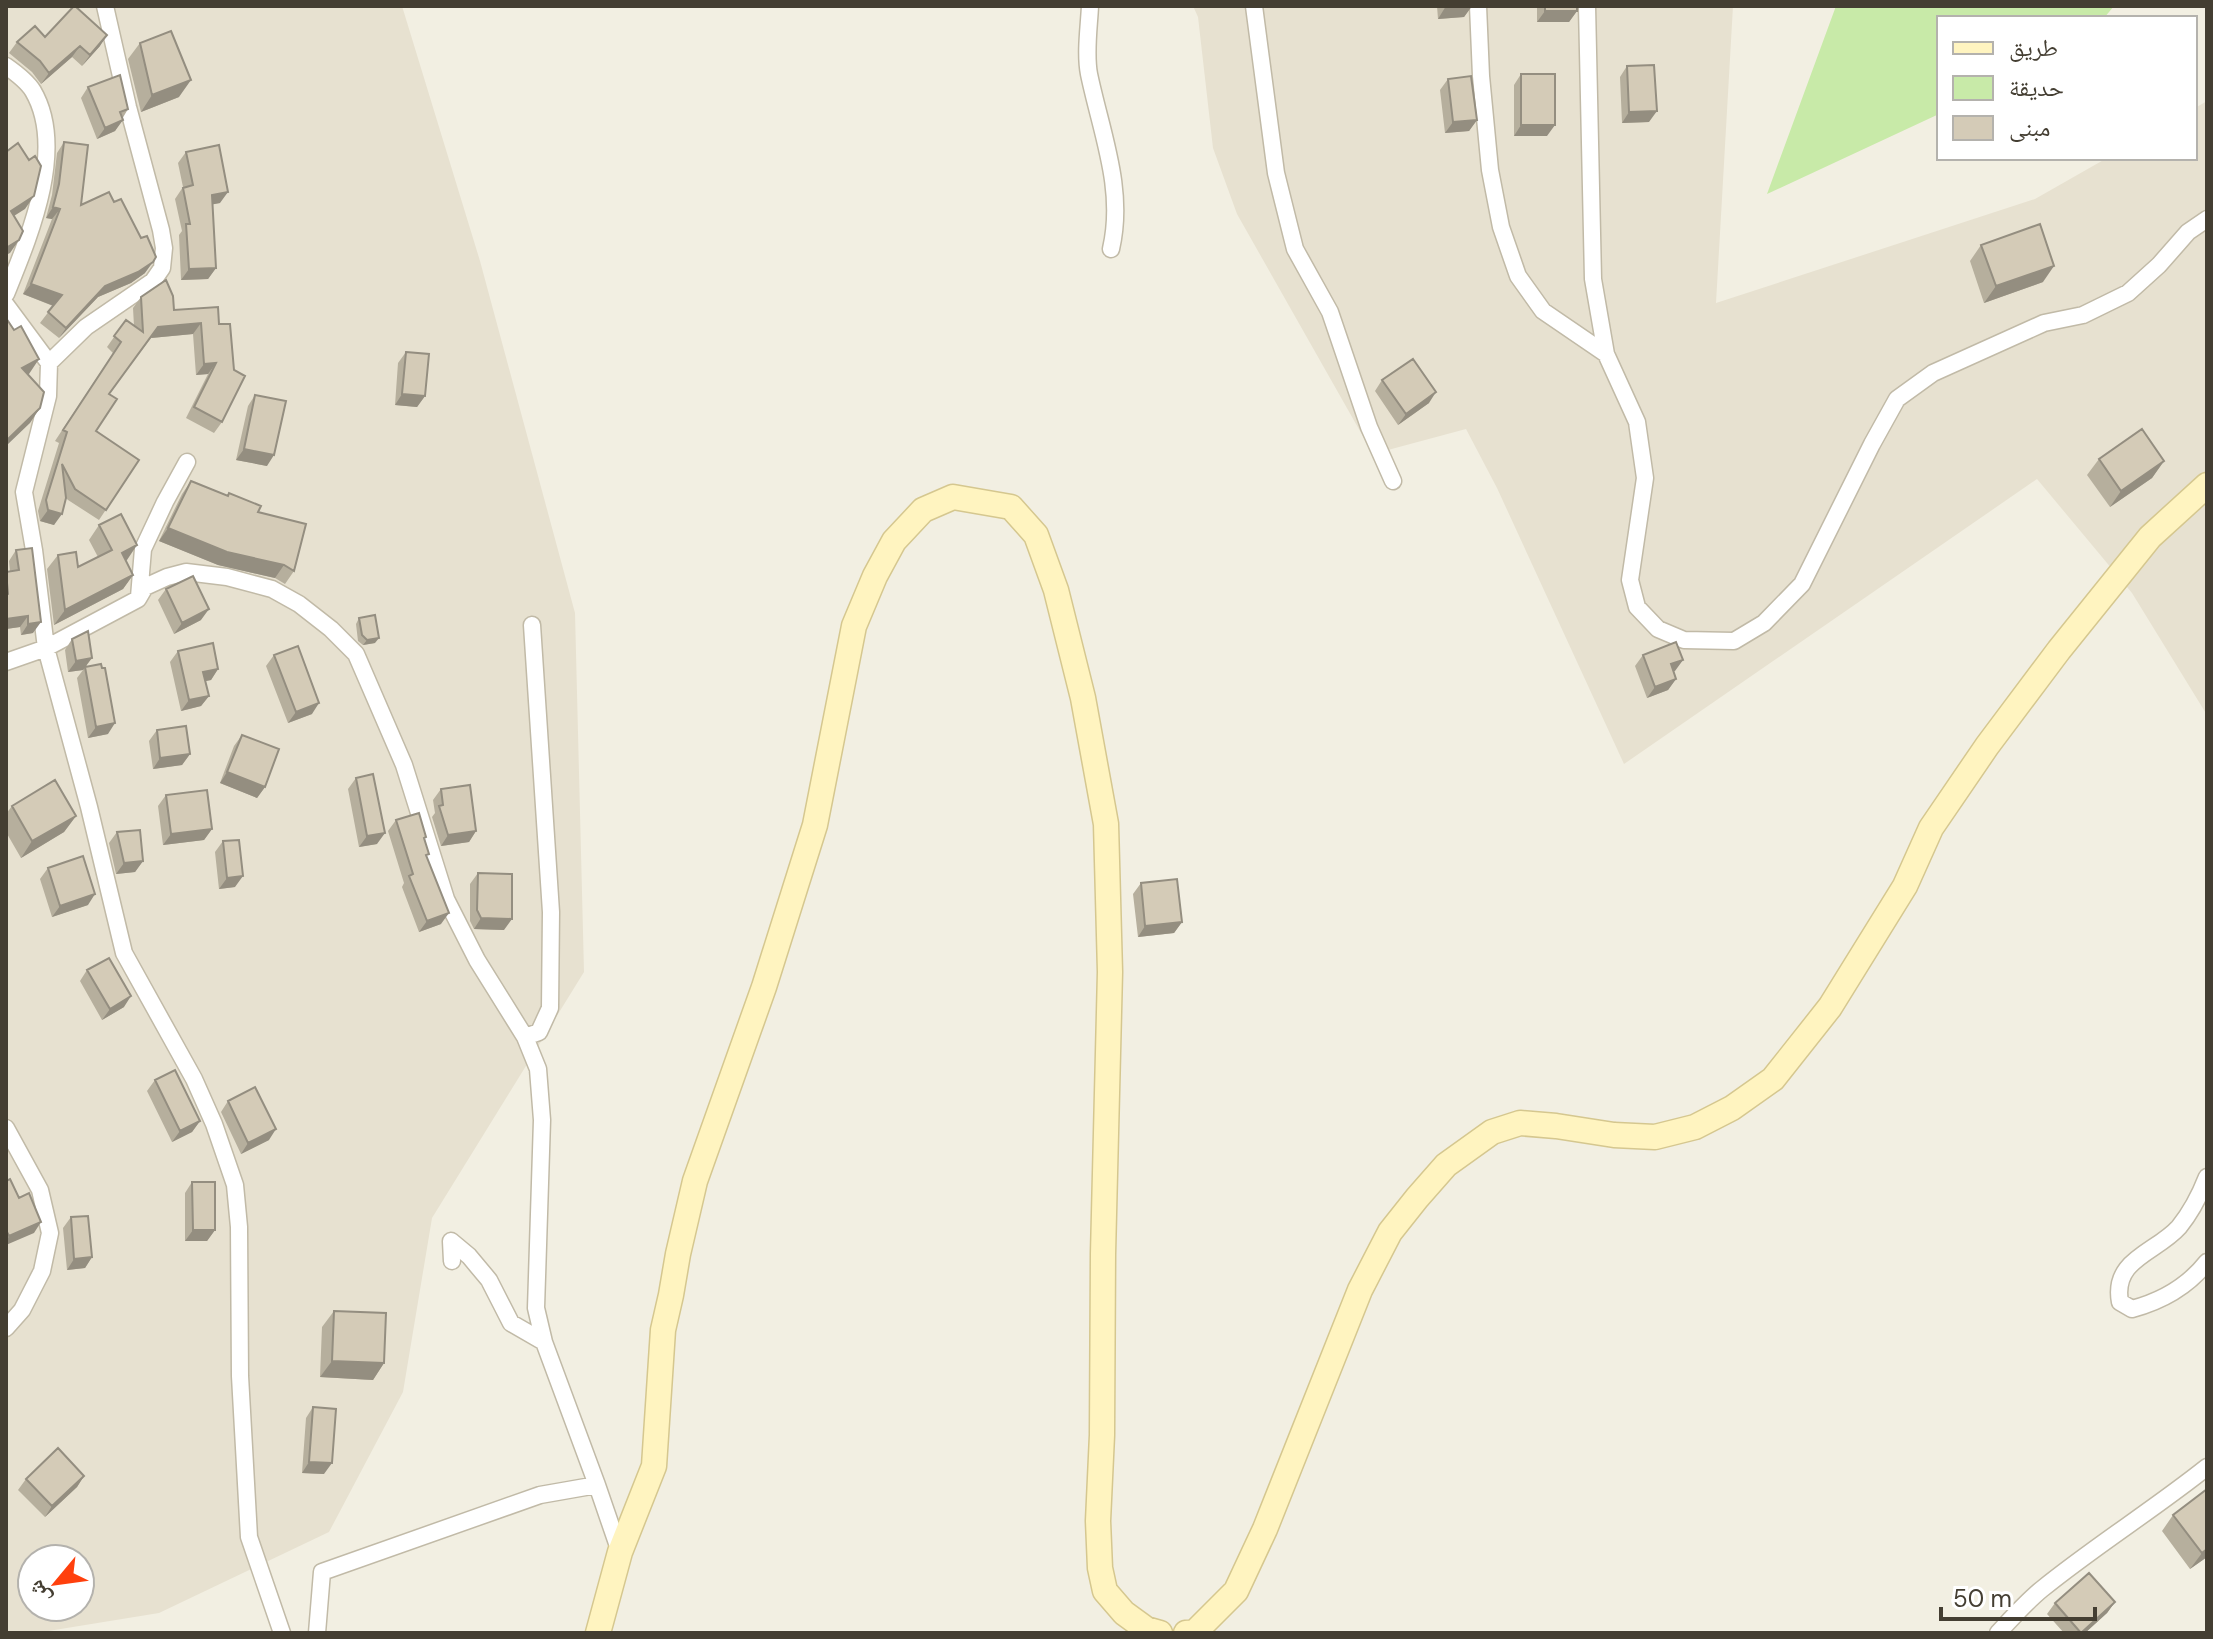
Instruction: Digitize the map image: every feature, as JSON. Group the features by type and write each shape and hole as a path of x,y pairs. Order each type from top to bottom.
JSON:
{"street":[{"path":"49,363 86,327 153,281 162,268 164,248 161,230 105,6"},
{"path":"1090,6 1088,70 1112,165 1115,197 1115,233 1111,249"},
{"path":"1254,6 1276,173 1295,249 1330,312 1369,427 1393,481"},
{"path":"1478,6 1490,170 1501,227 1518,276 1543,311 1606,354"},
{"path":"1587,6 1593,279 1606,354 1637,422 1645,478 1630,580 1637,607 1658,629 1684,640 1734,641 1764,623 1802,584 1897,399 1933,373 1955,362 2044,323 2083,315 2128,293 2159,265 2188,232 2207,219"},
{"path":"6,66 32,89 45,115 47,131 39,204 6,294"},
{"path":"6,305 49,363 48,396 24,492 46,648 124,953 194,1079 214,1124 235,1185 239,1227 240,1376 249,1537 282,1633"},
{"path":"138,599 143,549 187,462"},
{"path":"1186,1633 1195,1632 1236,1591 1265,1529 1360,1290 1390,1232 1446,1165 1492,1132 1520,1123 1655,1137 1695,1127 1732,1108 1773,1079 1830,1007 1905,886 1931,828 1987,746 2067,639 2150,537 2207,485"},
{"path":"598,1633 620,1552 654,1466 663,1330 695,1181 764,987 815,825 854,626 894,541 923,510 953,497 1011,507 1036,535 1056,590 1083,698 1106,824 1110,972 1098,1521 1100,1568 1105,1591 1124,1613 1146,1629 1160,1633"},
{"path":"6,662 46,648 138,599 145,587 186,572 227,577 272,589 299,604 356,654 404,765 446,899 477,960 525,1037 538,1069 542,1120 536,1308 544,1342 620,1552"},
{"path":"525,1037 539,1032 550,1008 551,912 532,625"},
{"path":"6,1128 40,1190 50,1233 42,1271 22,1310 6,1328"},
{"path":"2207,1177 2197,1202 2177,1229 2136,1259 2125,1271 2118,1289 2120,1302 2132,1309 2150,1304 2178,1290 2207,1262"},
{"path":"452,1261 451,1241 469,1256 489,1280 511,1323 544,1342"},
{"path":"1998,1633 2039,1591 2207,1467"},
{"path":"317,1633 322,1572 540,1495 597,1485"}],"shaded area":[{"path":"6,6 402,6 480,261 575,613 584,972 432,1218 403,1392 329,1532 159,1613 36,1633 6,1633"},
{"path":"1193,6 1733,6 1716,303 2035,199 2103,160 2197,160 2197,107 2207,101 2207,715 2132,593 2037,479 1624,764 1497,488 1466,429 1373,454 1237,214 1213,148 1198,17"}],"green space":[{"path":"1836,6 2114,6 2106,16 1937,16 1937,115 1767,194"}],"building":[{"path":"74,6 107,35 90,55 80,46 49,73 17,42 35,26 45,37"},
{"path":"1545,6 1577,6 1577,11 1545,11"},
{"path":"171,31 191,80 152,95 140,43"},
{"path":"1654,65 1657,111 1629,112 1627,66"},
{"path":"1521,74 1555,74 1555,125 1521,125"},
{"path":"120,75 128,109 120,112 123,120 105,128 88,87"},
{"path":"1471,76 1477,120 1453,122 1448,79"},
{"path":"64,142 88,145 81,205 109,192 114,202 121,199 141,238 147,236 156,257 138,272 105,286 66,328 48,312 62,295 31,284 60,209 53,207"},
{"path":"18,143 29,160 35,156 41,166 34,196 11,211 23,231 19,240 6,248 6,152"},
{"path":"219,145 228,192 212,195 216,268 189,269 186,224 190,224 183,188 193,185 186,152"},
{"path":"2040,224 2054,266 1996,286 1981,245"},
{"path":"166,280 173,296 174,310 218,307 219,324 230,324 234,370 245,376 222,422 194,407 216,363 204,364 201,323 158,327 109,394 117,399 96,431 139,460 106,510 75,489 62,464 66,498 62,514 48,510 46,500 67,432 63,430 121,342 114,336 126,320 143,332 141,297"},
{"path":"6,318 14,330 21,326 39,359 22,368 44,392 40,408 6,441"},
{"path":"406,352 429,354 425,396 402,394"},
{"path":"1413,359 1436,392 1406,414 1382,380"},
{"path":"255,395 286,401 274,455 244,449"},
{"path":"2142,429 2164,461 2121,491 2099,459"},
{"path":"191,481 261,506 258,512 306,524 294,571 284,565 227,552 168,528"},
{"path":"121,514 137,545 122,553 133,575 65,610 58,555 76,552 78,567 112,550 99,525"},
{"path":"32,548 41,622 28,624 28,616 6,619 6,572 19,570 16,550"},
{"path":"193,576 209,609 182,623 166,589"},
{"path":"375,615 379,638 367,640 362,635 359,618"},
{"path":"88,631 92,658 76,661 72,639"},
{"path":"1676,642 1683,660 1671,664 1676,679 1655,687 1643,655"},
{"path":"213,643 218,669 203,672 209,696 189,700 178,651"},
{"path":"298,646 319,703 296,712 274,655"},
{"path":"101,664 105,668 115,723 96,727 85,667"},
{"path":"186,726 190,754 160,758 157,730"},
{"path":"242,735 279,749 265,787 227,772"},
{"path":"373,774 385,833 367,836 356,778"},
{"path":"55,780 76,816 32,841 12,806"},
{"path":"470,785 476,831 448,835 439,806 443,805 441,789"},
{"path":"207,790 212,829 171,834 166,795"},
{"path":"419,813 429,854 426,855 449,913 427,921 409,876 413,874 396,820"},
{"path":"140,830 143,861 124,863 117,832"},
{"path":"239,840 243,876 227,878 223,841"},
{"path":"83,856 95,894 60,906 48,868"},
{"path":"478,873 512,874 512,919 481,918 477,910"},
{"path":"1177,879 1182,922 1145,926 1141,883"},
{"path":"109,958 131,996 110,1009 87,970"},
{"path":"175,1070 200,1121 180,1131 155,1080"},
{"path":"255,1087 276,1129 248,1143 228,1101"},
{"path":"10,1179 19,1198 29,1193 41,1222 9,1236 6,1230 6,1181"},
{"path":"192,1182 215,1182 215,1230 193,1230"},
{"path":"88,1216 92,1257 74,1259 71,1217"},
{"path":"334,1311 386,1313 384,1363 332,1361"},
{"path":"313,1407 336,1409 332,1463 309,1462"},
{"path":"58,1448 84,1476 52,1506 26,1479"},
{"path":"2207,1489 2207,1549 2202,1553 2173,1515"},
{"path":"2089,1573 2115,1602 2081,1633 2055,1603"}]}
